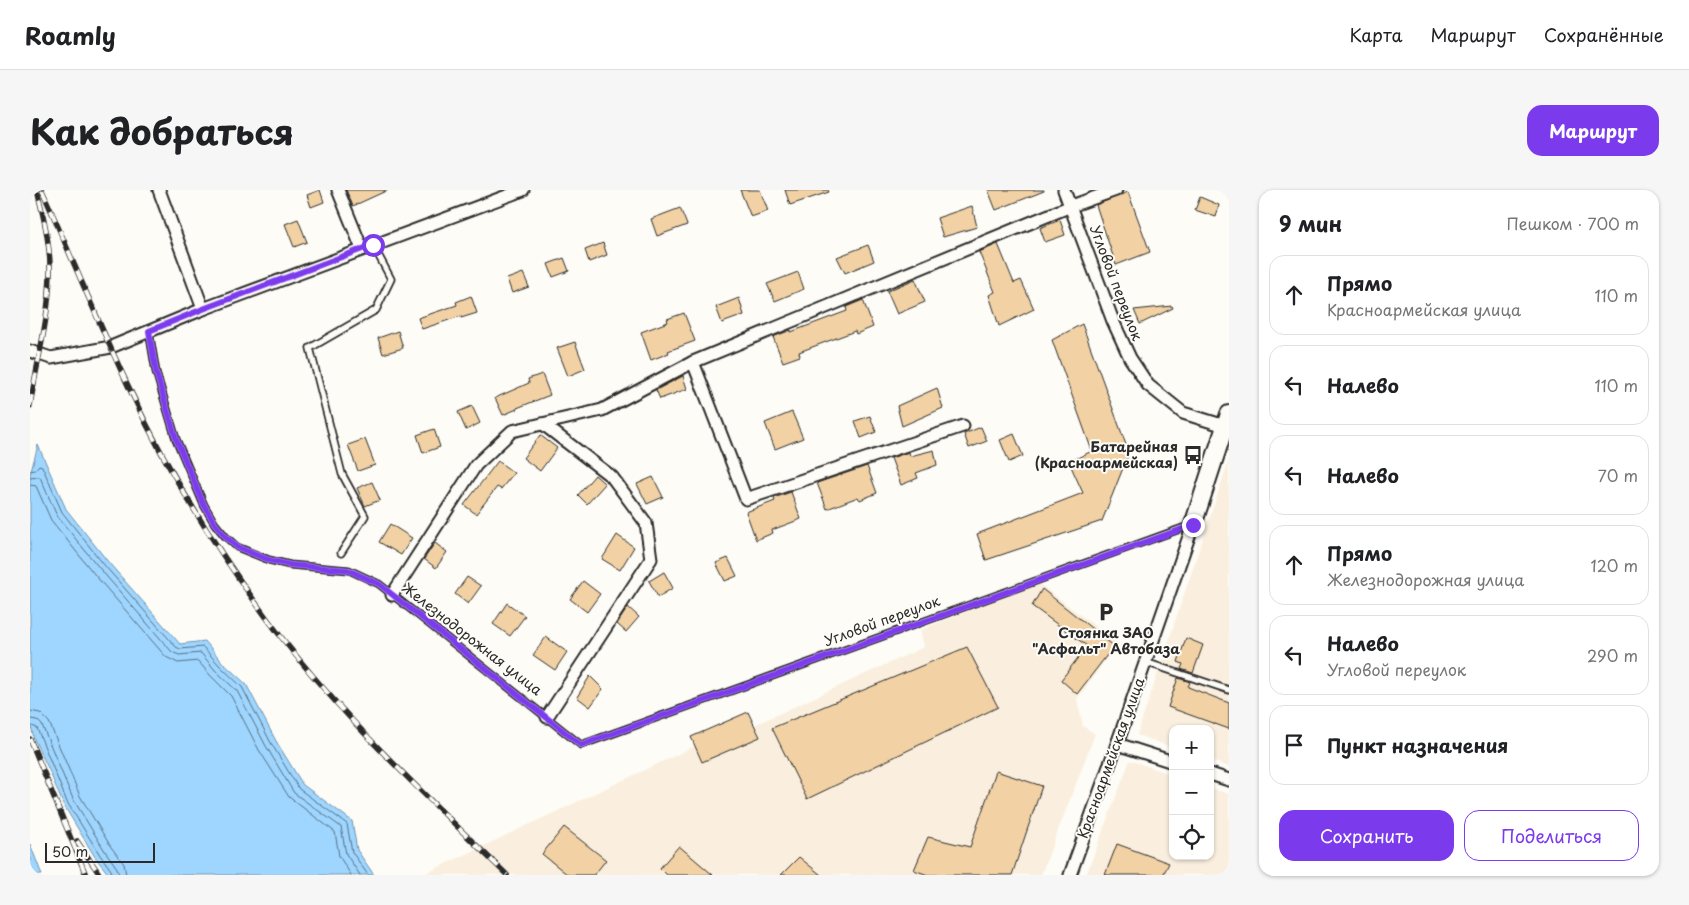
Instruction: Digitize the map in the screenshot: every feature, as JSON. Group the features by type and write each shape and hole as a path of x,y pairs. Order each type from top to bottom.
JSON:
{"street":[{"path":"159,190 203,309"},
{"path":"338,190 362,249"},
{"path":"30,351 51,358 111,347 203,309 523,190"},
{"name":"Угловой переулок","path":"1064,190 1113,321 1130,358 1148,385 1183,413 1227,420"},
{"path":"392,594 476,465 512,431 602,410 692,362 1070,206 1116,190"},
{"path":"692,362 746,499 963,426"},
{"name":"Красноармейская улица","path":"1070,875 1193,525 1227,420"},
{"name":"Железнодорожная улица","path":"543,424 612,477 646,523 651,559 547,717"},
{"path":"1117,744 1169,761"},
{"path":"1214,775 1229,780"}],"lane":[{"path":"341,553 365,516 342,474 310,348 376,310 391,279 373,245"},
{"name":"Железнодорожная улица","path":"149,331 156,372 176,439 204,505 215,524 225,536 237,547 269,560 290,565 348,570 379,584 581,745"},
{"name":"Угловой переулок","path":"581,745 1193,525"},
{"path":"1145,662 1229,690"}],"shaded area":[{"path":"1229,460 1229,767 1214,761 1214,725 1169,725 1169,747 1137,735"},
{"path":"1038,583 1118,643 1077,699 1083,726 1095,734 1041,875 422,875 744,723 750,727 924,647 920,630"},
{"path":"1130,760 1169,774 1169,860 1214,860 1214,789 1229,794 1229,875 1086,875"}],"water":[{"path":"38,445 66,509 109,563 180,644 205,641 223,663 246,684 276,741 303,785 352,821 357,850 374,875 109,875 95,857 63,804 34,739 30,721 30,475"},
{"path":"30,844 42,875 30,875"}],"building":[{"path":"320,190 324,202 311,207 307,195"},
{"path":"346,190 388,190 353,206"},
{"path":"740,190 760,190 768,211 751,217"},
{"path":"785,190 828,190 829,192 790,205"},
{"path":"988,190 1044,190 1044,191 996,210"},
{"path":"1128,192 1150,252 1116,265 1096,205"},
{"path":"1200,197 1219,205 1216,217 1195,210"},
{"path":"972,206 977,227 943,237 937,218"},
{"path":"680,208 687,225 657,236 651,219"},
{"path":"298,219 307,242 294,247 285,224"},
{"path":"1060,220 1065,235 1045,242 1040,228"},
{"path":"603,243 607,255 589,262 585,250"},
{"path":"998,244 1014,283 1021,280 1034,309 999,326 989,295 995,292 979,252"},
{"path":"868,245 874,261 845,273 837,257"},
{"path":"564,258 569,271 553,277 548,264"},
{"path":"798,272 804,289 775,301 767,284"},
{"path":"523,273 529,287 512,293 507,279"},
{"path":"915,279 925,302 897,314 887,291"},
{"path":"471,296 477,313 461,318 461,316 422,329 418,318 457,305 456,302"},
{"path":"739,298 744,315 722,323 716,307"},
{"path":"863,300 873,327 856,334 855,331 799,352 800,356 783,362 773,337 847,311 846,307"},
{"path":"1172,306 1173,308 1140,324 1134,310"},
{"path":"684,313 695,341 668,351 669,353 651,360 641,332 668,322 667,319"},
{"path":"1082,324 1129,453 1102,521 986,560 977,534 1083,493 1069,462 1092,451 1052,340"},
{"path":"398,331 403,348 383,354 378,338"},
{"path":"575,342 585,369 568,376 557,348"},
{"path":"542,374 550,395 503,415 495,398 529,383 528,379"},
{"path":"683,376 687,389 660,399 656,390"},
{"path":"937,388 943,408 902,426 897,406"},
{"path":"472,406 480,423 466,430 458,412"},
{"path":"792,412 803,438 775,449 765,423"},
{"path":"870,416 876,432 861,438 855,421"},
{"path":"981,427 987,441 969,448 964,434"},
{"path":"434,429 440,447 423,453 417,435"},
{"path":"1014,434 1023,456 1009,462 1000,440"},
{"path":"540,435 557,448 540,471 523,458"},
{"path":"365,439 375,465 358,471 348,445"},
{"path":"934,450 937,465 916,473 918,478 901,485 891,458 909,452 910,456"},
{"path":"498,461 514,473 501,489 497,487 476,514 464,505"},
{"path":"867,466 877,493 860,500 858,497 827,509 817,483"},
{"path":"595,475 605,484 587,504 578,495"},
{"path":"653,477 663,497 647,504 637,484"},
{"path":"372,482 380,500 365,506 357,488"},
{"path":"791,492 801,519 772,530 773,533 756,540 746,512 775,501 774,498"},
{"path":"390,524 412,538 401,555 379,542"},
{"path":"617,535 634,547 620,570 602,559"},
{"path":"435,543 447,552 436,568 424,559"},
{"path":"728,558 737,576 725,581 716,563"},
{"path":"664,572 673,588 658,597 649,581"},
{"path":"467,577 481,586 468,604 455,594"},
{"path":"583,581 600,594 587,612 570,599"},
{"path":"1042,589 1114,646 1077,694 1061,680 1087,646 1032,606"},
{"path":"507,603 525,616 510,636 493,624"},
{"path":"628,607 639,617 626,632 617,624"},
{"path":"546,637 567,652 555,670 533,655"},
{"path":"1186,638 1203,645 1193,673 1181,669 1183,664 1178,662"},
{"path":"967,647 998,707 807,799 772,728"},
{"path":"590,676 603,689 590,707 577,697"},
{"path":"1178,678 1190,682 1188,687 1229,703 1229,729 1168,707"},
{"path":"748,712 760,737 702,762 691,737"},
{"path":"996,771 1042,786 1012,875 928,875 914,870 928,837 970,847"},
{"path":"564,827 606,860 594,875 568,875 542,854"},
{"path":"1117,844 1169,863 1163,875 1105,875"},
{"path":"679,846 713,875 667,875 660,868"},
{"path":"799,857 821,875 781,875"}],"railway":[{"path":"42,190 146,423 193,508 229,564 266,617 321,686 381,751 507,875"},
{"path":"30,406 45,324 50,274 45,223 38,194"},
{"path":"30,739 86,875"},
{"path":"77,841 100,875"}],"place":[{"name":"Батарейная (Красноармейская)","path":"1193,455"},
{"name":"Стоянка ЗАО \"Асфальт\" Автобаза","path":"1106,612"}],"route":[{"path":"373,245 149,331 156,372 176,439 204,505 215,524 237,547 269,560 290,565 348,570 379,584 581,745 1193,525"}]}
